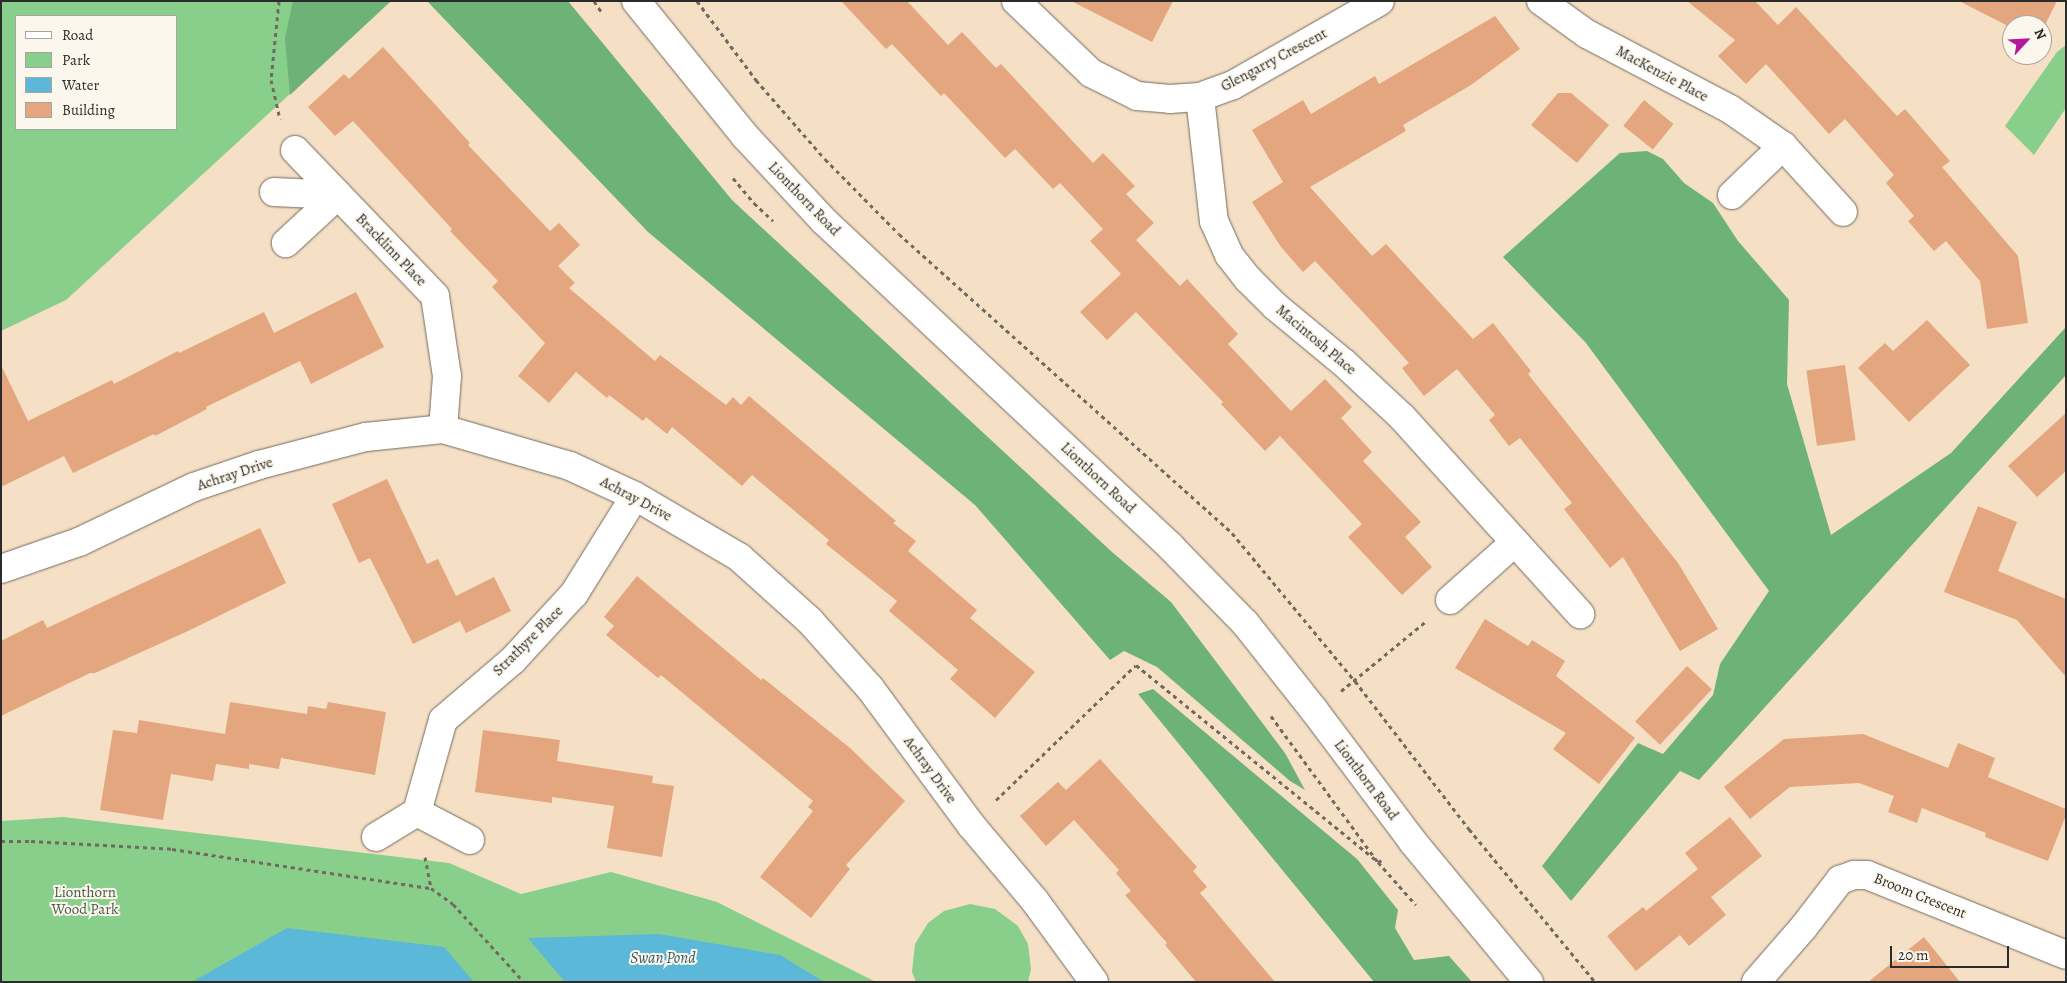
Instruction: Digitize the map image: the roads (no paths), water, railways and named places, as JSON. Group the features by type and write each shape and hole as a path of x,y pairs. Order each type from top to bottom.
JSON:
{"street":[{"name":"Lionthorn Road","path":"636,1 745,136 824,221 1170,546 1245,623 1314,710 1413,842 1530,982"},
{"name":"Glengarry Crescent","path":"1016,1 1091,73 1137,96 1170,98 1200,97 1233,85 1380,1"},
{"name":"MacKenzie Place","path":"1541,1 1587,34 1730,109 1783,146 1843,212"},
{"name":"Macintosh Place","path":"1200,97 1214,221 1229,255 1248,279 1275,306 1344,363 1402,417 1580,614"},
{"path":"1732,195 1783,146"},
{"name":"Bracklinn Place","path":"295,150 435,296 447,376 443,429"},
{"path":"274,192 338,195"},
{"path":"286,243 338,195"},
{"name":"Achray Drive","path":"1,569 80,542 194,487 259,465 366,437 443,429 570,466 635,496 739,557 810,622 870,688 971,825 1035,901 1094,982"},
{"name":"Strathyre Place","path":"417,812 443,720 513,660 574,594 635,496"},
{"path":"1450,600 1515,542"},
{"path":"376,837 417,812 470,840"},
{"name":"Broom Crescent","path":"1756,982 1803,928 1840,880 1854,875 1867,875 2066,955"}],"water":[{"path":"287,928 444,947 474,982 192,982"},
{"name":"Swan Pond","path":"659,934 780,955 824,982 565,982 528,938"}],"park label":[{"name":"Lionthorn Wood Park","path":"85,900"}]}
